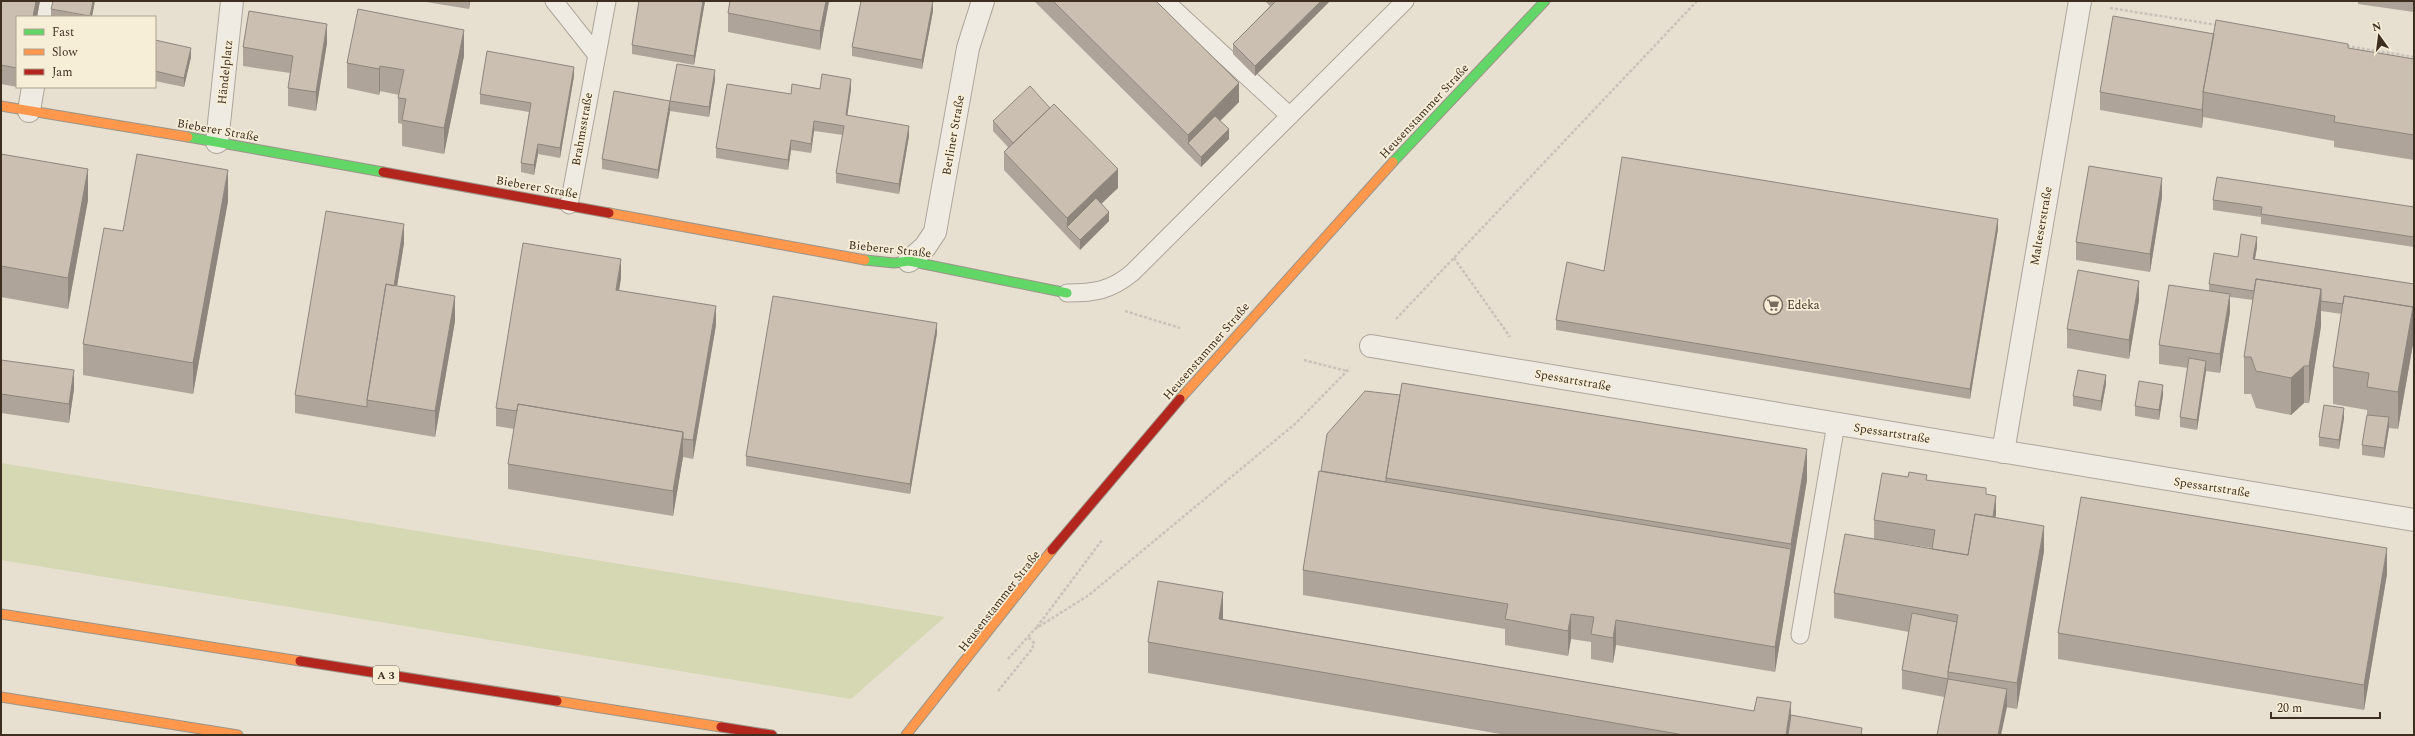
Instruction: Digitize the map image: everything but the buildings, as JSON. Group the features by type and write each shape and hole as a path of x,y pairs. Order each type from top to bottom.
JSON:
{"main road":[{"name":"Heusenstammer Straße","path":"906,735 1097,494 1202,374 1408,145 1545,1"},
{"name":"Bieberer Straße","path":"1,106 217,142 569,205 871,262 894,263 909,261 1067,293"},
{"name":"A 3","path":"1,614 772,735"},
{"path":"1,697 238,735"}],"street":[{"path":"44,16 47,1"},
{"name":"Händelplatz","path":"217,142 232,1"},
{"name":"Berliner Straße","path":"909,261 925,247 936,232 968,48 983,1"},
{"name":"Malteserstraße","path":"2003,452 2080,2"},
{"path":"29,111 33,88"},
{"name":"Spessartstraße","path":"1371,346 2414,520"}],"lane":[{"path":"554,1 596,54"},
{"name":"Brahmsstraße","path":"569,205 607,1"},
{"path":"1165,1 1290,116"},
{"path":"1067,293 1092,293 1118,285 1290,116 1399,3"},
{"path":"1800,634 1836,424"}],"path":[{"path":"1003,664 1035,629 1089,595 1295,424 1371,346 1697,1"},
{"path":"2080,2 2220,25"},
{"path":"2344,46 2414,57"},
{"path":"1454,258 1536,374"},
{"path":"1304,360 1347,371"},
{"path":"998,690 1032,649 1034,643 1028,638"}],"green space":[{"path":"1,463 945,617 851,699 1,560"}],"traffic: fast":[{"path":"1393,162 1545,1"},
{"path":"188,137 383,172"},
{"path":"865,260 894,263 909,261 1067,293"}],"traffic: slow":[{"path":"1,106 188,137"},
{"path":"1180,399 1393,162"},
{"path":"609,213 865,260"},
{"path":"906,735 1052,550"},
{"path":"1,614 300,661"},
{"path":"1,697 238,735"},
{"path":"557,701 721,727"}],"traffic: jam":[{"path":"383,172 609,213"},
{"path":"1052,550 1180,399"},
{"path":"300,661 557,701"},
{"path":"721,727 772,735"}],"place":[{"name":"Edeka","path":"1773,305"}]}
